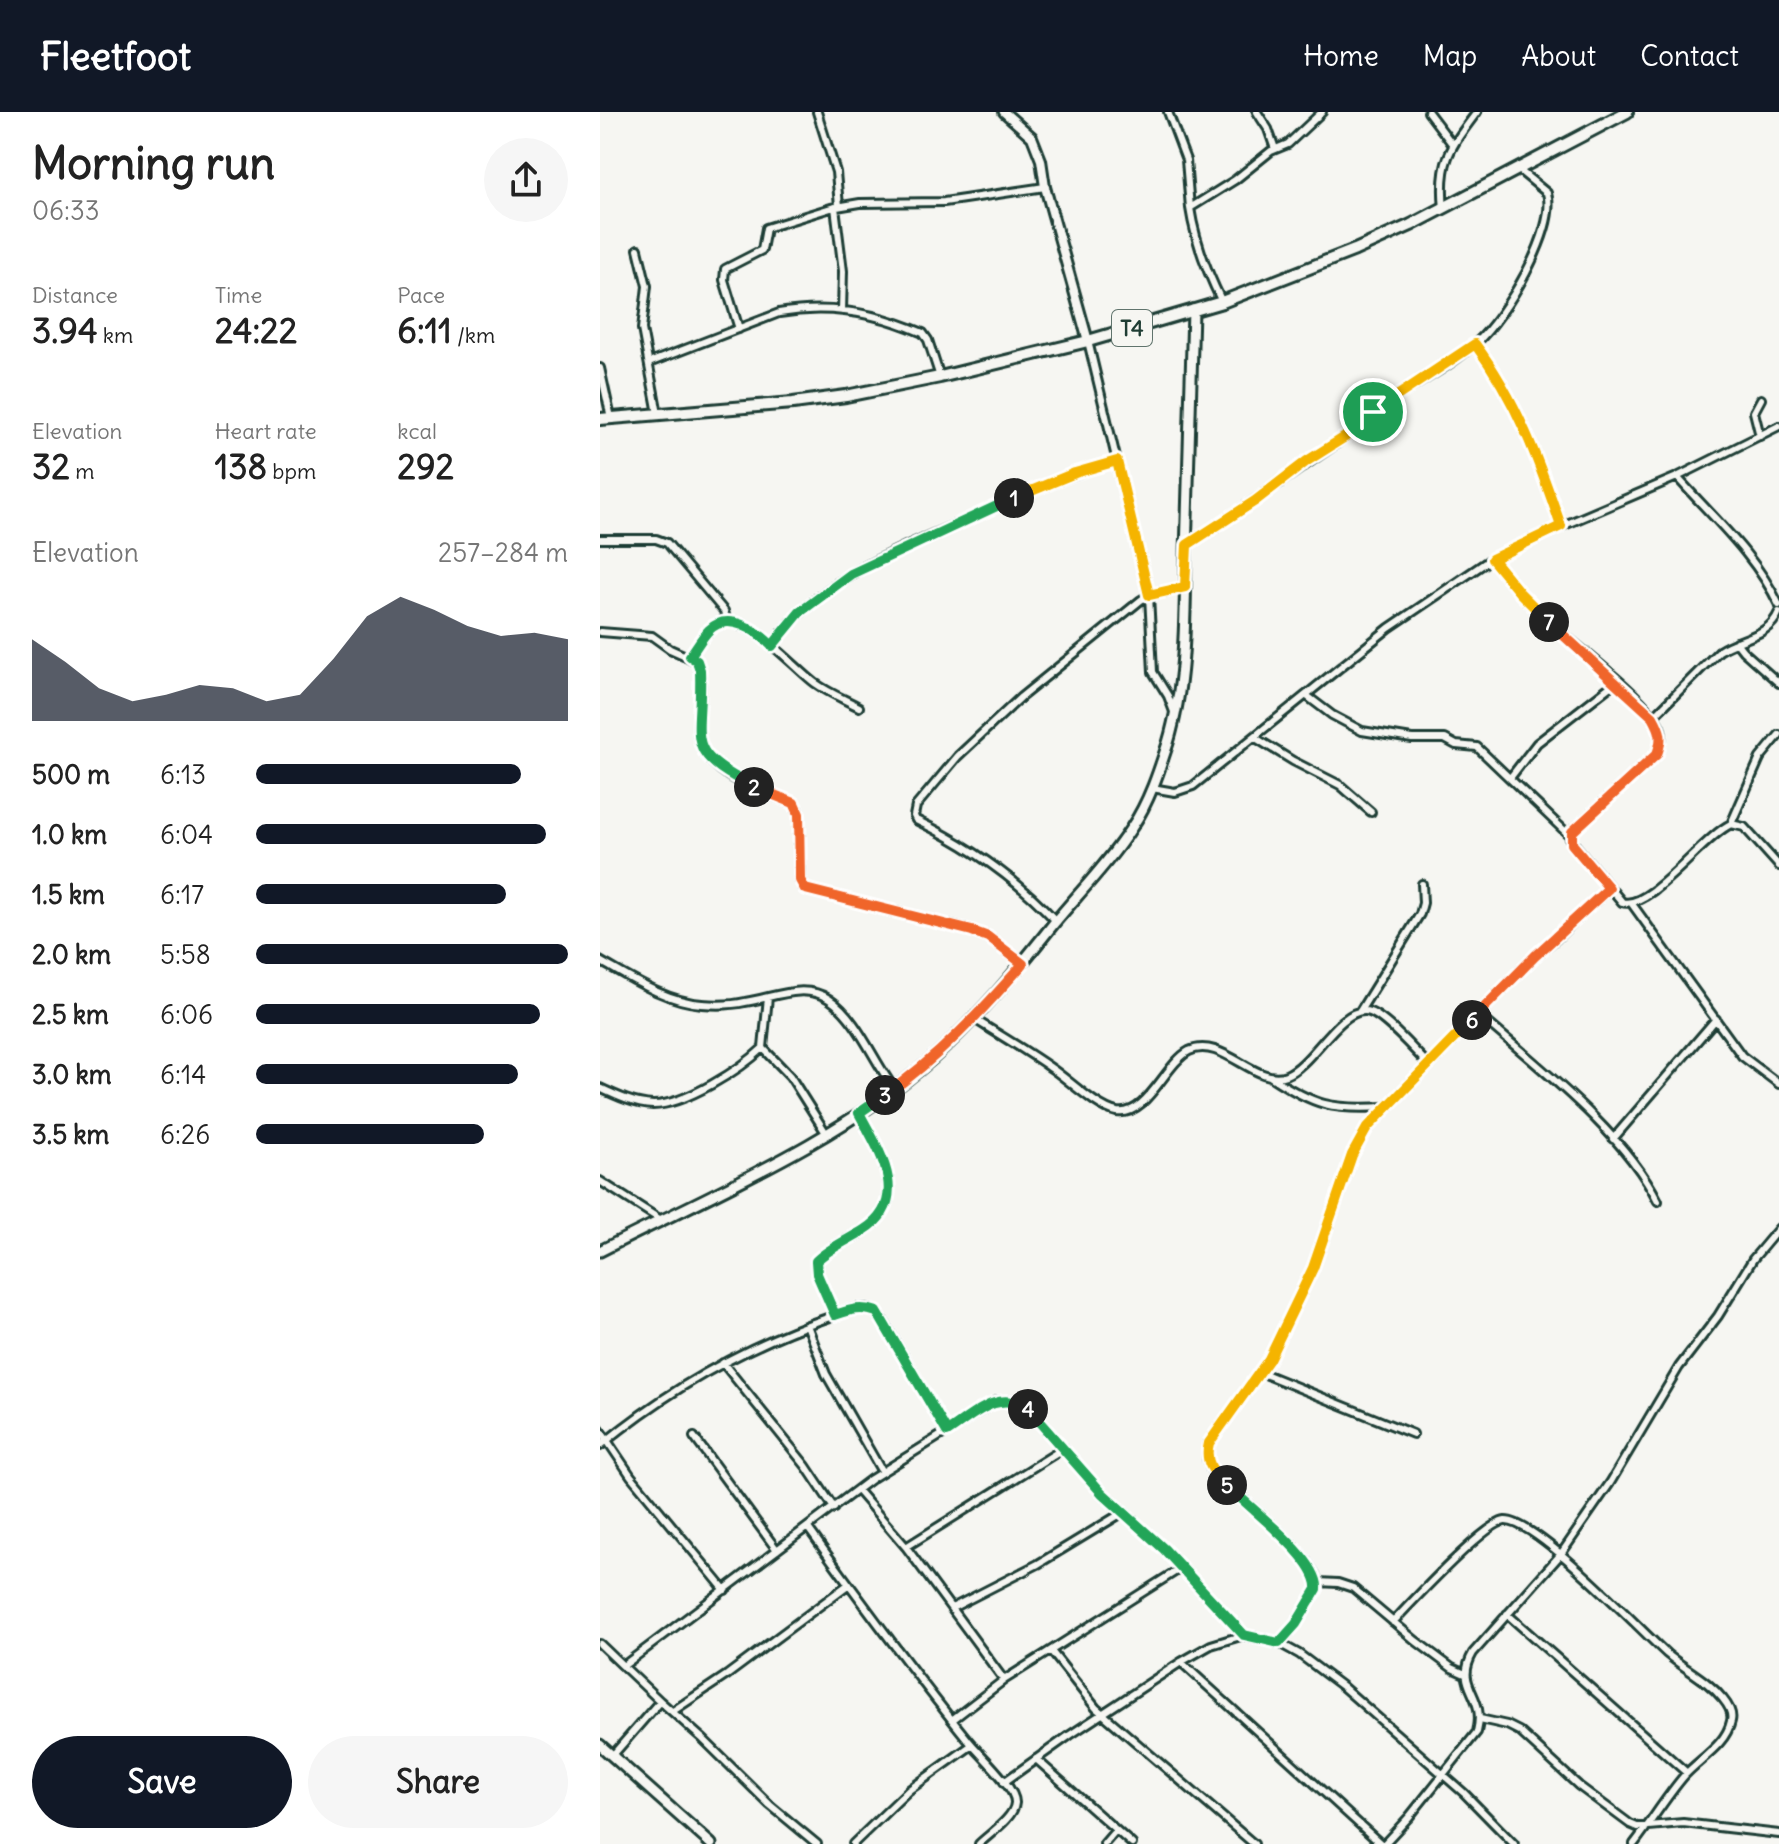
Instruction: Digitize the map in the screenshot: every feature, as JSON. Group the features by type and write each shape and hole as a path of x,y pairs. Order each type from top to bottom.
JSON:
{"highway":[{"name":"T4","path":"605,418 793,403 940,377 1088,341 1222,302 1355,250 1444,209 1627,112"}],"main road":[{"path":"600,1251 771,1165 859,1113 932,1059 974,1019 1023,964 1133,826 1152,788 1169,741 1174,714 1187,545 1193,310"},
{"path":"600,1745 711,1844"}],"street":[{"path":"817,112 836,172 843,271 842,311"},
{"path":"1006,112 1032,137 1041,160 1045,187 1088,341 1149,595 1153,672 1168,696 1174,714"},
{"path":"1168,112 1186,160 1190,208 1204,262 1222,302"},
{"path":"1257,112 1268,129 1275,149"},
{"path":"1190,208 1235,180 1275,149 1288,144 1322,112"},
{"path":"1428,112 1453,145"},
{"path":"1444,209 1443,167 1453,145 1477,112"},
{"path":"1187,545 1255,501 1307,461 1345,437 1373,412 1475,344 1523,282 1549,212 1547,193 1519,170"},
{"path":"739,329 724,280 725,269 762,250 766,228 860,203 944,202 1045,187"},
{"path":"638,249 647,286 642,329 658,414"},
{"path":"649,363 790,311 842,311 869,315 923,333 940,377"},
{"path":"1475,344 1495,370 1516,408 1535,451 1561,526"},
{"path":"600,368 605,418"},
{"path":"1760,436 1754,412 1761,399"},
{"path":"1152,788 1175,792 1188,789 1389,628 1492,559 1677,477 1779,426"},
{"path":"772,646 800,612 863,567 998,504 1075,473 1117,461"},
{"path":"1677,477 1755,562 1779,605"},
{"path":"600,539 646,539 667,543 724,611 727,622"},
{"path":"1492,559 1541,615 1617,681 1653,717 1661,730 1657,754 1579,824 1571,837"},
{"path":"1056,921 1006,873 956,840 916,820 914,812 926,791 958,756 1021,697 1149,595 1185,587"},
{"path":"1653,717 1719,651 1760,634 1770,627 1779,612"},
{"path":"690,656 717,624 739,623 814,682 859,707"},
{"path":"600,632 652,636 670,649 697,661 700,670 700,746 709,760 731,776 794,803 799,814 800,880 805,889 972,931 988,937 1023,964"},
{"path":"1736,642 1779,683"},
{"path":"1510,778 1537,743 1617,681"},
{"path":"1307,696 1332,715 1362,731 1412,739 1445,739 1456,745 1477,747 1571,837 1572,844 1622,902 1632,904 1742,1056 1779,1084"},
{"path":"1632,904 1661,884 1731,824 1760,758 1779,735"},
{"path":"1254,737 1340,785 1371,812"},
{"path":"1731,824 1744,827 1779,866"},
{"path":"1268,1075 1284,1076 1291,1072 1340,1025 1360,1011 1420,914 1422,884"},
{"path":"1279,1643 1296,1624 1318,1582 1314,1571 1285,1539 1211,1469 1207,1459 1209,1443 1269,1359 1313,1268 1352,1155 1367,1128 1535,956 1609,888"},
{"path":"600,961 679,1001 742,1003 801,990 814,992 830,1000 847,1016 894,1088"},
{"path":"600,1088 635,1103 657,1105 682,1098 718,1080 750,1061 763,1048 768,997"},
{"path":"1360,1011 1369,1011 1379,1017 1429,1065"},
{"path":"1478,1014 1613,1139 1645,1176 1658,1201"},
{"path":"974,1019 1052,1068 1106,1107 1119,1112 1139,1106 1174,1064 1197,1049 1226,1053 1296,1093 1329,1107 1386,1107"},
{"path":"1613,1139 1716,1019"},
{"path":"763,1048 790,1076 826,1133"},
{"path":"835,1315 817,1274 816,1261 872,1225 884,1213 890,1186 884,1165 859,1113"},
{"path":"600,1181 661,1220"},
{"path":"1181,1662 1382,1844 1477,1732 1480,1719 1478,1703 1465,1674 1473,1653 1561,1554 1610,1483 1679,1367 1718,1316 1753,1259 1776,1237 1779,1228"},
{"path":"603,1443 648,1410 723,1363 807,1325 855,1308 877,1312 947,1432"},
{"path":"807,1325 826,1374 882,1472"},
{"path":"723,1363 806,1466 834,1508"},
{"path":"1260,1372 1413,1434"},
{"path":"623,1666 882,1472 984,1408 1006,1399 1028,1409 1122,1513 1144,1530 1244,1635"},
{"path":"600,1430 603,1443 725,1590"},
{"path":"694,1437 777,1550"},
{"path":"906,1547 1064,1448"},
{"path":"857,1490 906,1547 1004,1680"},
{"path":"952,1608 1038,1564 1122,1513"},
{"path":"1393,1622 1428,1585 1497,1523 1513,1522 1530,1529 1561,1554 1666,1653 1708,1683 1726,1702 1731,1712 1730,1725 1717,1744 1687,1773 1634,1844"},
{"path":"808,1528 911,1671 1015,1799 1009,1816 979,1844"},
{"path":"952,1720 1004,1680 1181,1568"},
{"path":"1318,1582 1353,1588 1442,1661 1465,1674"},
{"path":"673,1711 727,1675 849,1584"},
{"path":"1507,1614 1687,1773"},
{"path":"1004,1782 1181,1662 1211,1645 1244,1635 1279,1643 1343,1687 1443,1774 1514,1844"},
{"path":"600,1644 770,1805 817,1844"},
{"path":"1051,1651 1103,1714 1254,1844"},
{"path":"612,1756 660,1701"},
{"path":"1480,1719 1519,1731 1579,1786 1637,1827 1683,1823 1779,1834"},
{"path":"853,1844 909,1790 972,1745"},
{"path":"1036,1759 1132,1844"},
{"path":"1104,1844 1116,1830"}],"route":[{"path":"1475,344 1495,370 1516,408 1535,451 1561,526 1492,559 1541,615 1638,700 1661,730 1661,742 1657,754 1572,832 1572,844 1609,888 1535,956 1367,1128 1352,1155 1313,1268 1284,1330 1269,1359 1209,1443 1207,1459 1211,1469 1285,1539 1314,1571 1318,1582 1296,1624 1279,1643 1244,1635 1164,1549 1102,1493 1028,1409 1016,1401 996,1401 947,1432 877,1312 855,1308 835,1315 821,1287 816,1261 872,1225 884,1213 890,1186 876,1143 859,1113 932,1059 970,1023 1023,964 988,937 972,931 805,889 800,880 799,814 794,803 731,776 709,760 700,746 700,670 697,661 690,656 708,631 717,624 727,622 739,623 772,646 800,612 851,574 876,560 998,504 1075,473 1117,461 1149,595 1185,587 1187,545 1345,437 1373,412 1475,344"}]}
